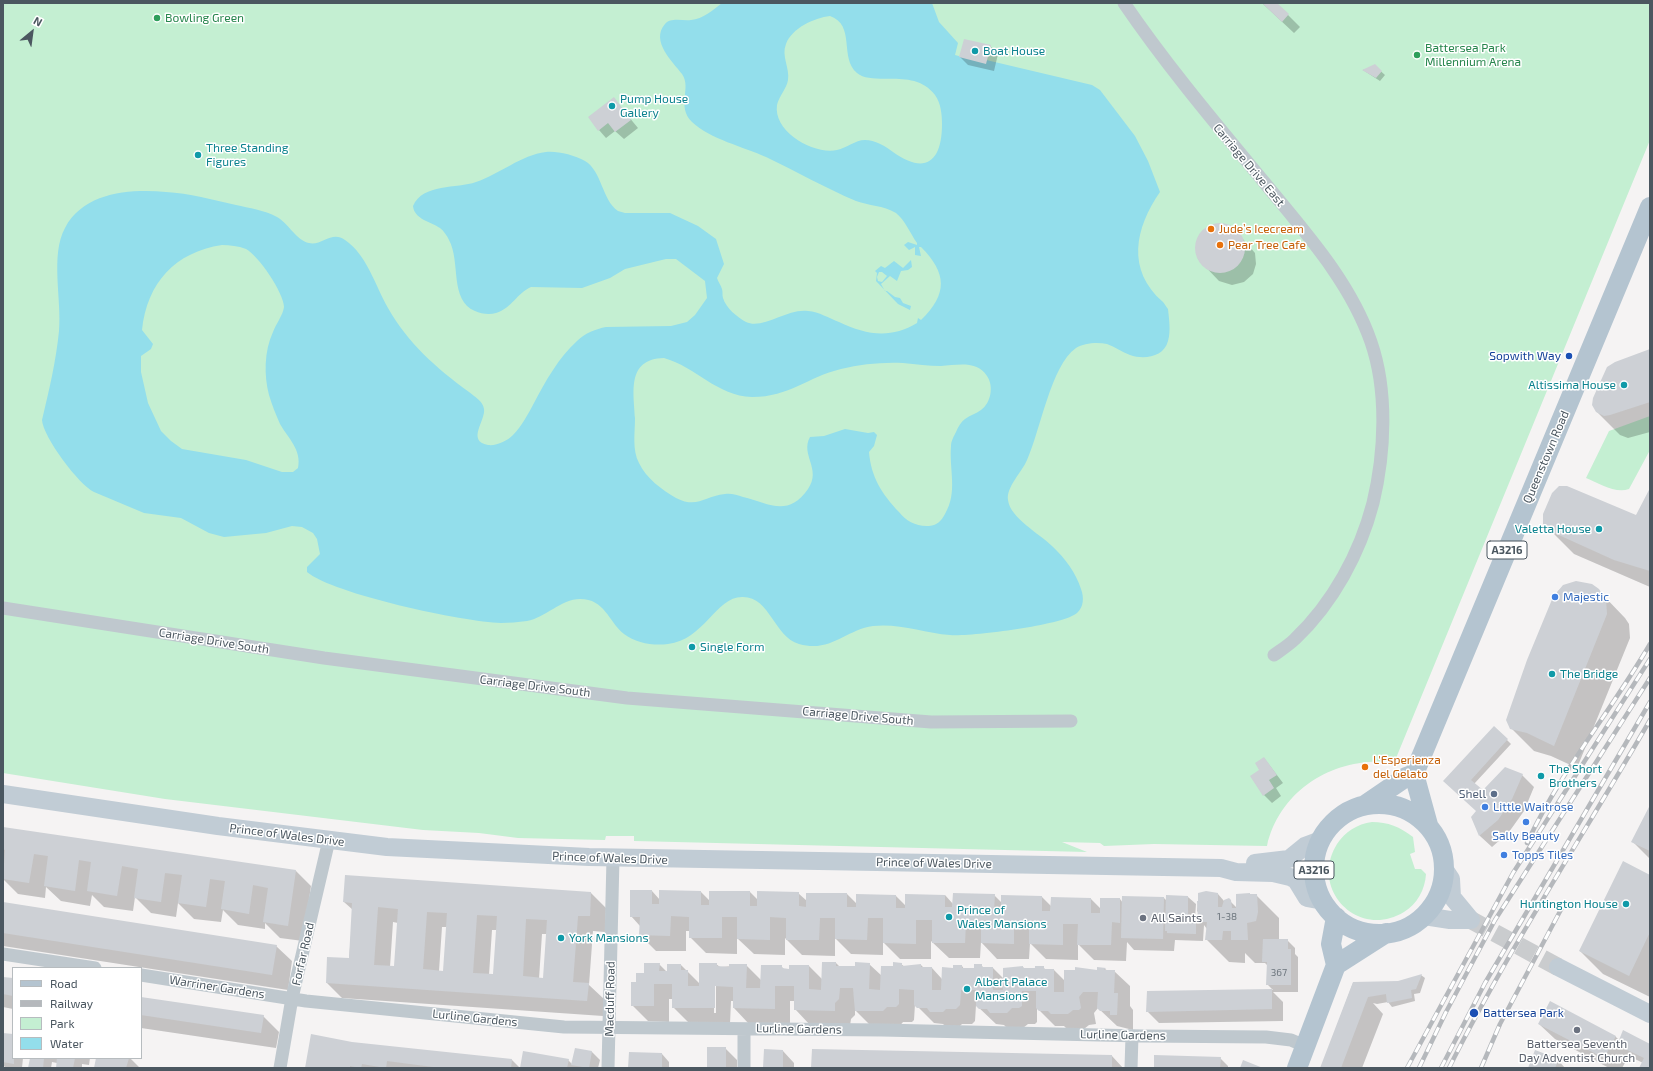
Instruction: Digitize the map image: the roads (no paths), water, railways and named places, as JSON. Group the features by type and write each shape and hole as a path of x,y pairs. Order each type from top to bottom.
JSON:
{"main road":[{"name":"Queenstown Road","path":"1414,774 1650,207"},
{"name":"A3216","path":"1414,774 1428,825 1440,845 1445,870 1441,890 1434,904 1424,916 1406,928 1386,933 1364,932 1354,929 1336,917 1323,901 1317,886 1314,870 1317,850 1327,830 1343,814 1365,805 1406,777 1414,774"},
{"name":"A3216","path":"1365,805 1387,804 1398,806 1417,815 1428,825"},
{"path":"1297,1068 1336,965 1331,944 1336,917"},
{"name":"A3216","path":"1336,965 1386,933"}],"street":[{"name":"Carriage Drive East","path":"1124,3 1160,56 1323,256 1349,295 1371,342 1379,371 1383,434 1378,476 1368,521 1344,577 1328,601 1294,640 1274,655"},
{"name":"Carriage Drive South","path":"3,608 324,658 626,698 931,722 1071,721"},
{"name":"Prince of Wales Drive","path":"3,794 106,810 329,840 394,847 613,858 1221,868 1236,872 1272,873 1290,877 1296,880 1307,898 1323,901"},
{"name":"Forfar Road","path":"280,1068 292,998 329,840"},
{"name":"Prince of Wales Drive","path":"1221,868 1237,863 1290,859 1305,846 1321,840"},
{"name":"Macduff Road","path":"608,1068 613,858"},
{"path":"1424,916 1450,920 1470,920 1452,897 1450,879 1445,870"},
{"path":"3,954 88,967"},
{"path":"1558,968 1650,1014"},
{"name":"Warriner Gardens","path":"142,975 292,998"},
{"name":"Lurline Gardens","path":"292,998 564,1027 1266,1037 1292,1040 1305,1046"},
{"path":"744,1029 744,1068"},
{"path":"1131,1068 1132,1036"}],"water":[{"path":"722,3 932,3 939,22 958,43 955,55 981,62 982,59 1092,85 1100,90 1135,136 1148,161 1160,192 1151,206 1140,234 1138,248 1139,263 1143,276 1151,290 1168,309 1170,329 1168,341 1162,351 1153,356 1147,357 1130,355 1103,343 1087,344 1076,348 1067,357 1053,384 1032,448 1025,465 1009,490 1008,495 1010,507 1014,513 1057,551 1073,572 1083,595 1081,608 1077,613 1054,622 1036,626 961,635 940,634 883,625 873,626 863,628 838,640 820,646 799,644 791,640 783,634 766,610 759,603 751,598 742,597 733,599 725,604 691,635 680,641 662,645 634,640 624,634 601,607 588,600 580,599 566,602 534,619 527,621 501,623 459,618 370,598 321,580 307,572 307,567 320,554 317,539 313,533 302,527 292,526 266,533 224,537 209,533 181,518 144,513 94,492 71,471 63,460 48,437 42,420 50,387 58,342 60,319 57,264 58,251 65,228 73,216 96,200 109,195 138,191 152,191 201,197 256,210 277,217 305,242 314,243 331,237 340,237 345,240 353,246 365,262 388,308 404,333 434,364 480,401 484,409 484,414 478,430 478,439 482,443 488,445 502,443 511,437 525,420 558,362 570,347 580,338 595,330 606,327 671,326 687,322 695,315 707,298 705,281 676,259 666,259 625,269 610,278 582,288 531,287 502,311 494,314 480,313 467,306 459,290 452,249 448,238 440,228 416,214 413,206 418,199 432,190 468,184 485,179 519,161 537,154 546,152 561,153 585,161 595,171 608,200 618,211 625,213 670,213 698,226 716,239 724,264 717,278 722,289 724,302 732,312 746,322 753,324 760,323 800,311 808,311 824,315 859,330 878,333 898,331 917,323 918,318 921,320 936,301 940,292 940,275 930,257 921,247 919,247 921,256 915,255 915,247 909,250 904,245 908,242 917,245 917,243 905,223 896,213 886,208 856,201 766,157 718,138 699,128 687,116 684,103 686,85 685,79 664,51 661,44 661,31 667,22 700,18 708,14","holes":["830,16 838,20 843,27 849,59 852,67 857,73 864,77 906,79 926,87 935,95 940,105 942,124 939,148 935,156 930,161 914,163 904,159 880,144 869,140 861,140 837,150 828,151 817,149 797,140 781,124 777,115 777,105 788,80 788,71 784,53 786,44 793,33 804,25 817,19","222,245 246,249 257,259 270,275 280,293 284,307 270,339 266,355 267,388 280,424 294,444 298,456 298,468 293,472 282,472 246,460 182,449 161,431 148,403 141,372 141,356 151,349 153,344 142,330 145,313 150,298 157,284 166,272 190,255 205,249","664,358 676,362 717,387 728,392 752,397 777,394 829,372 856,366 888,363 936,366 972,366 983,371 989,380 991,389 987,403 979,411 969,416 961,423 951,444 952,489 949,506 939,522 935,525 925,526 912,523 905,518 887,499 878,485 872,469 869,452 874,446 877,435 874,432 868,433 845,429 824,436 810,437 807,450 813,475 812,482 800,498 785,506 769,505 732,494 718,495 696,502 684,501 671,495 646,474 635,453 635,379 643,364 652,360"]},
{"path":"911,260 912,267 908,270 901,271 897,281 890,276 881,284 884,290 876,281 877,273 875,271 881,266 885,268 894,261 903,268","holes":["879,272 882,272 887,276 882,282 878,281 877,277"]},
{"path":"886,291 895,297 900,298 903,303 911,306 910,310 898,304"}],"tunnel":[{"path":"1471,920 1558,967"}],"railway":[{"path":"1527,843 1540,817 1570,766 1650,644"},
{"path":"1407,1068 1513,873 1650,659"},
{"path":"1419,1068 1446,1012 1495,920 1650,678"},
{"path":"1441,1068 1485,983 1650,702"},
{"path":"1449,1068 1496,979 1650,720"},
{"path":"1481,1068 1500,1024 1565,902"}],"place":[{"name":"Bowling Green","path":"157,18"},
{"name":"Boat House","path":"975,51"},
{"name":"Battersea Park Millennium Arena","path":"1417,55"},
{"name":"Pump House Gallery","path":"612,106"},
{"name":"Three Standing Figures","path":"198,155"},
{"name":"Jude’s Icecream","path":"1211,229"},
{"name":"Pear Tree Cafe","path":"1220,245"},
{"name":"Sopwith Way","path":"1569,356"},
{"name":"Altissima House","path":"1624,385"},
{"name":"Valetta House","path":"1599,529"},
{"name":"Majestic","path":"1555,597"},
{"name":"Single Form","path":"692,647"},
{"name":"The Bridge","path":"1552,674"},
{"name":"L'Esperienza del Gelato","path":"1365,767"},
{"name":"The Short Brothers","path":"1541,776"},
{"name":"Shell","path":"1494,794"},
{"name":"Little Waitrose","path":"1485,807"},
{"name":"Sally Beauty","path":"1526,822"},
{"name":"Topps Tiles","path":"1504,855"},
{"name":"Huntington House","path":"1626,904"},
{"name":"Prince of Wales Mansions","path":"949,917"},
{"name":"All Saints","path":"1143,918"},
{"name":"York Mansions","path":"561,938"},
{"name":"Albert Palace Mansions","path":"967,989"},
{"name":"Battersea Park","path":"1474,1013"},
{"name":"Battersea Seventh Day Adventist Church","path":"1577,1030"}]}
